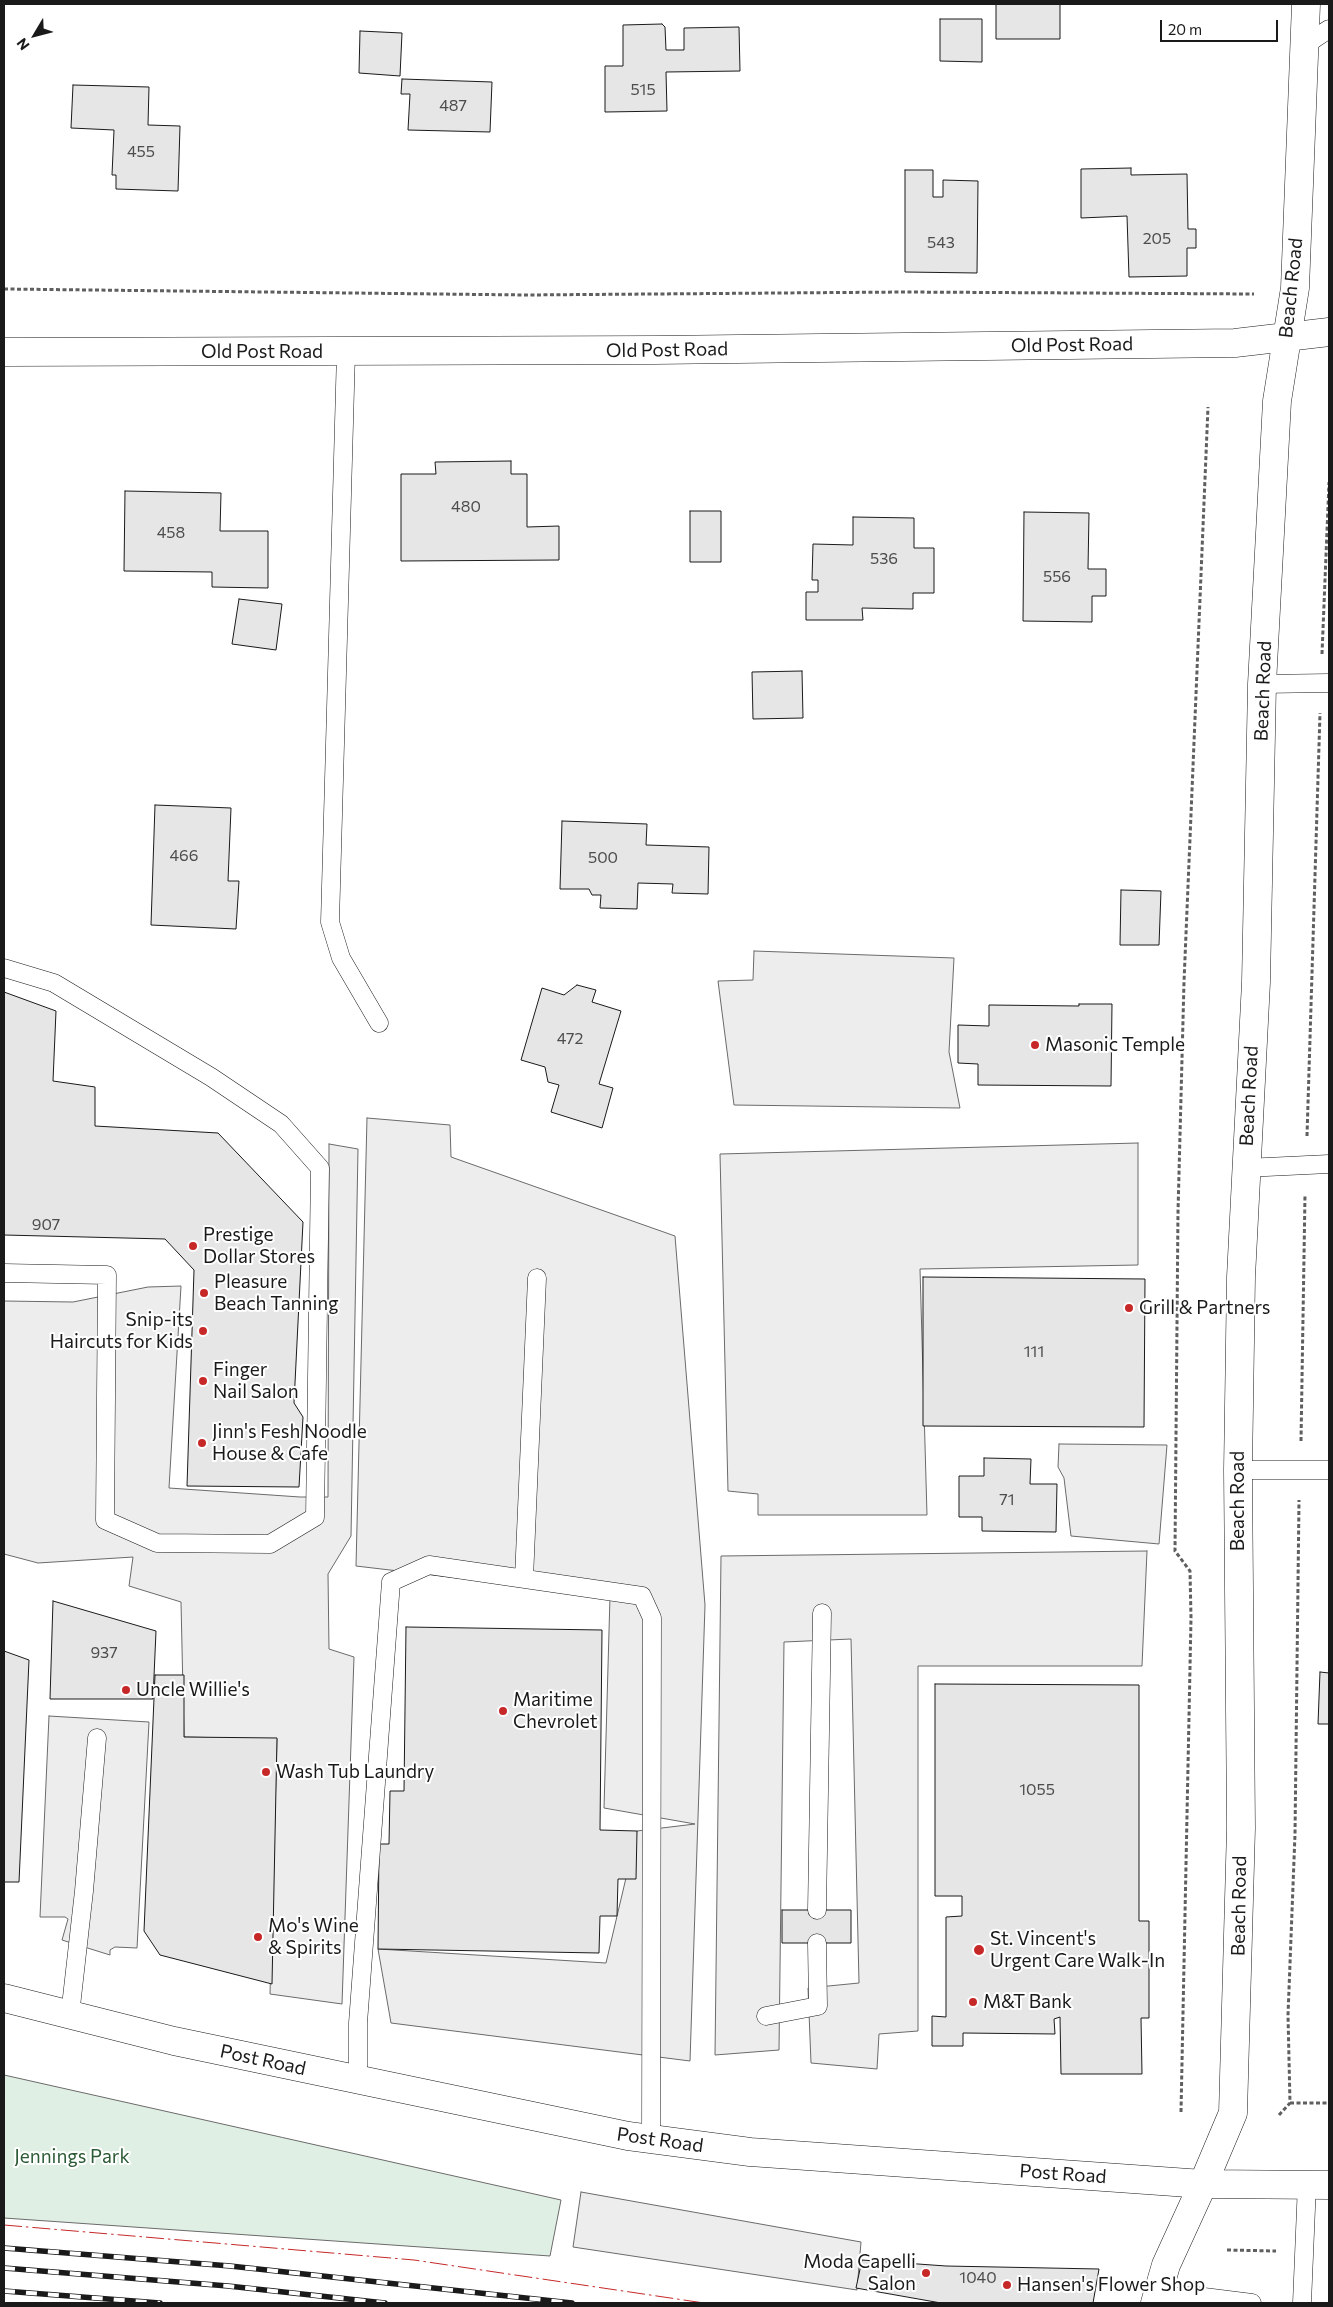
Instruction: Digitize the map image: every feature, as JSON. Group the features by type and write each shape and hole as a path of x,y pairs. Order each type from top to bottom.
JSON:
{"street":[{"name":"Beach Road","path":"1156,2300 1166,2265 1233,2113 1240,1828 1238,1470 1241,1277 1245,1168 1256,982 1262,684 1277,401 1294,288 1306,4"},
{"name":"Old Post Road","path":"4,352 346,352 1235,344 1329,332"},
{"name":"Post Road","path":"4,1998 174,2041 604,2132 651,2139 750,2152 1203,2184 1318,2184"}],"lane":[{"path":"1305,45 1329,29"},
{"path":"346,352 330,922 341,958 379,1023"},
{"path":"1262,684 1325,683"},
{"path":"4,968 54,984 211,1077 281,1124 320,1168 315,1517 270,1544 157,1543 105,1520 106,1275 4,1273"},
{"path":"1245,1168 1329,1164"},
{"path":"524,1578 537,1278"},
{"path":"1238,1470 1329,1470"},
{"path":"358,2080 358,2023 391,1582 429,1565 642,1596 652,1618 651,2139"},
{"path":"817,1910 822,1614"},
{"path":"70,2015 84,1891 97,1738"},
{"path":"766,2016 818,2006 817,1943"},
{"path":"1302,2303 1318,2184"},
{"path":"1156,2300 1196,2296 1252,2303"}],"path":[{"path":"4,289 526,295 905,292 1254,294"},
{"path":"1181,2112 1191,1618 1190,1572 1175,1551 1178,1212 1184,982 1208,407"},
{"path":"1280,2115 1290,2103 1288,2015 1295,1834 1306,1165 1325,683 1329,482"},
{"path":"1290,2103 1329,2103"}],"green space":[{"name":"Jennings Park","path":"4,2075 561,2200 550,2256 4,2218"}],"shaded area":[{"path":"754,951 954,958 949,1052 960,1108 734,1105 718,981 753,980"},
{"path":"367,1118 450,1125 451,1157 675,1236 705,1605 690,2061 391,2023 378,1949 606,1963 637,1831 695,1824 604,1808 610,1596 356,1566"},
{"path":"1138,1143 1138,1265 920,1269 927,1515 758,1515 758,1494 728,1491 720,1154"},
{"path":"329,1144 358,1149 351,1536 328,1574 329,1649 354,1657 342,2004 270,1994 277,1739 184,1737 181,1602 129,1586 133,1557 38,1563 4,1554 4,1301 73,1302 148,1287 181,1286 169,1488 300,1497 328,1497"},
{"path":"1059,1444 1167,1445 1159,1544 1071,1536 1064,1478 1058,1467"},
{"path":"1147,1551 1142,1666 918,1666 918,2031 879,2034 877,2069 811,2063 808,1988 859,1983 851,1639 784,1642 779,2050 715,2055 721,1556"},
{"path":"49,1716 149,1722 137,1948 115,1947 110,1950 110,1955 62,1940 68,1919 65,1917 40,1917"},
{"path":"581,2192 861,2242 857,2290 573,2247"}],"building":[{"path":"996,4 1060,4 1060,39 996,39"},
{"path":"940,19 982,19 982,62 940,61"},
{"path":"662,24 665,27 666,50 684,50 684,28 739,27 740,71 666,72 667,111 605,112 605,66 623,66 623,25"},
{"path":"360,31 402,33 400,76 359,73"},
{"path":"402,79 492,82 490,132 408,130 410,94 401,94"},
{"path":"73,85 149,87 148,125 180,126 178,191 116,189 116,175 112,175 114,130 71,128"},
{"path":"1131,168 1131,175 1187,174 1188,229 1196,229 1196,248 1187,248 1187,276 1129,277 1127,216 1081,218 1081,169"},
{"path":"905,170 933,170 933,197 943,197 943,180 978,181 977,273 905,272"},
{"path":"511,461 511,474 527,474 527,527 559,526 559,560 401,561 401,474 436,474 435,462"},
{"path":"125,491 221,493 220,531 268,531 268,588 212,587 212,572 124,571"},
{"path":"690,511 721,511 721,562 690,562"},
{"path":"1024,512 1089,513 1088,569 1106,569 1106,596 1092,596 1092,622 1023,621"},
{"path":"853,517 914,518 914,548 934,548 934,593 913,593 913,609 862,608 863,620 806,620 806,592 818,592 818,580 812,580 813,544 853,545"},
{"path":"239,599 282,604 276,650 232,644"},
{"path":"802,671 803,718 753,719 752,672"},
{"path":"155,805 231,808 228,881 239,881 236,929 151,925"},
{"path":"562,821 647,824 646,845 709,847 708,894 672,893 673,884 638,883 637,909 600,908 601,895 592,895 589,889 560,889"},
{"path":"1121,890 1161,891 1159,945 1120,945"},
{"path":"577,985 596,990 592,1002 621,1011 599,1084 613,1088 602,1128 551,1112 559,1085 548,1082 545,1067 521,1060 542,988 564,995"},
{"path":"4,992 56,1011 53,1081 95,1087 95,1126 218,1133 303,1222 294,1403 303,1417 299,1487 187,1486 194,1270 165,1239 4,1235"},
{"name":"Masonic Temple","path":"1079,1004 1112,1004 1111,1086 978,1085 978,1064 958,1063 958,1025 989,1026 989,1005 1079,1006"},
{"path":"923,1277 1145,1279 1144,1427 923,1426"},
{"path":"984,1458 1031,1459 1030,1484 1057,1484 1056,1532 982,1531 982,1517 959,1517 959,1476 984,1476"},
{"path":"53,1601 156,1631 153,1699 50,1699"},
{"name":"Maritime Chevrolet","path":"406,1627 602,1630 600,1830 637,1831 636,1879 618,1879 617,1916 600,1916 599,1953 378,1949 379,1844 389,1844 390,1791 404,1791"},
{"path":"4,1651 29,1660 19,1882 4,1882"},
{"path":"1320,1672 1329,1673 1329,1724 1318,1724"},
{"path":"155,1675 184,1675 184,1737 277,1738 272,1984 160,1955 144,1931"},
{"path":"935,1684 1139,1685 1139,1921 1149,1921 1149,2018 1141,2018 1142,2074 1061,2074 1060,2017 1054,2019 1055,2034 963,2033 963,2046 932,2046 932,2016 946,2017 946,1917 962,1916 962,1896 935,1896"},
{"path":"782,1910 851,1910 851,1943 782,1943"},
{"path":"862,2260 946,2266 1099,2269 1093,2303 941,2303 856,2288"}],"railway":[{"path":"4,2248 230,2266 572,2303"},
{"path":"4,2268 228,2286 385,2303"},
{"path":"4,2291 160,2303"}],"power":[{"path":"4,2225 414,2260 704,2303"}],"place":[{"name":"Masonic Temple","path":"1035,1045"},
{"name":"Prestige Dollar Stores","path":"193,1246"},
{"name":"Pleasure Beach Tanning","path":"204,1293"},
{"name":"Grill & Partners","path":"1129,1308"},
{"name":"Snip-its Haircuts for Kids","path":"203,1331"},
{"name":"Finger Nail Salon","path":"203,1381"},
{"name":"Jinn's Fesh Noodle House & Cafe","path":"202,1443"},
{"name":"Uncle Willie's","path":"126,1690"},
{"name":"Maritime Chevrolet","path":"503,1711"},
{"name":"Wash Tub Laundry","path":"266,1772"},
{"name":"Mo's Wine & Spirits","path":"258,1937"},
{"name":"St. Vincent's Urgent Care Walk-In","path":"979,1950"},
{"name":"M&T Bank","path":"973,2002"},
{"name":"Moda Capelli Salon","path":"926,2273"},
{"name":"Hansen's Flower Shop","path":"1007,2285"}]}
